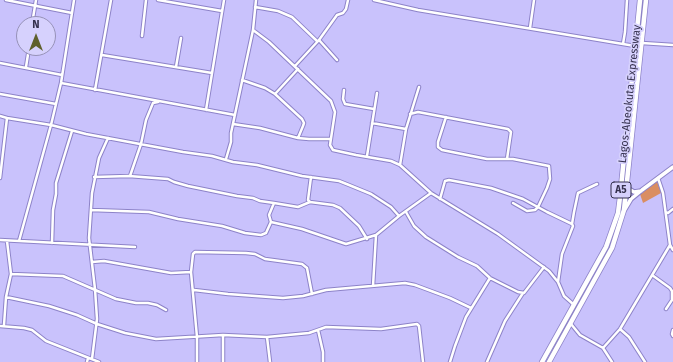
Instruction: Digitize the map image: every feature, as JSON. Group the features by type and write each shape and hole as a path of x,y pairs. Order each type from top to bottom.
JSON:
{"highway":[{"name":"Lagos-Abeokuta Expressway","path":"542,362 606,247 619,209 640,0"},
{"name":"Lagos-Abeokuta Expressway","path":"549,362 612,248 624,210 646,0"}],"main road":[{"path":"624,210 632,199 642,190 673,167"},
{"path":"627,188 634,192 642,190"}],"street":[{"path":"6,0 72,13"},
{"path":"33,16 36,0"},
{"path":"19,241 61,83 74,0"},
{"path":"95,90 111,0"},
{"path":"142,36 146,0"},
{"path":"158,0 222,11"},
{"path":"206,110 224,0"},
{"path":"226,159 231,142 233,124 253,30 256,0"},
{"path":"295,66 318,40 337,15 343,13 346,9 348,0"},
{"path":"374,0 418,10 635,46"},
{"path":"530,28 534,0"},
{"path":"623,44 627,0"},
{"path":"256,7 278,11 292,17 318,40 337,60"},
{"path":"253,30 295,66 328,97 333,104 334,112 330,145 334,150 391,161 400,165 431,193 498,234 544,267 554,276 564,296 574,305"},
{"path":"176,67 181,38"},
{"path":"642,43 673,45"},
{"path":"26,68 28,56"},
{"path":"102,56 212,73"},
{"path":"0,63 62,75"},
{"path":"275,94 298,69"},
{"path":"242,80 265,88 275,94 303,121 303,126 298,138"},
{"path":"61,83 235,115"},
{"path":"400,165 406,129 418,87"},
{"path":"344,90 343,99 345,104 374,109"},
{"path":"367,156 377,93"},
{"path":"0,94 56,104"},
{"path":"130,176 141,144 146,120 153,102 161,102"},
{"path":"410,114 418,112 510,130 511,132 507,159"},
{"path":"0,116 51,125 108,138 212,156 233,162 257,165 349,184 371,194 400,216"},
{"path":"446,117 438,142 438,147 440,149 487,158 513,159 550,166 550,179 538,207 535,210 527,211 513,204"},
{"path":"0,178 7,118"},
{"path":"372,123 406,129"},
{"path":"233,124 260,128 298,138 331,139"},
{"path":"52,243 56,183 72,131"},
{"path":"87,362 90,359 96,324 95,289 90,244 92,193 98,158 108,138"},
{"path":"94,177 130,176 168,179 188,186 298,207 310,202 333,205 340,208 359,226 367,239"},
{"path":"310,202 308,198 311,177"},
{"path":"658,178 661,185 666,212 670,245 673,250"},
{"path":"440,199 445,181 449,180 491,188 523,199 572,224"},
{"path":"558,282 562,254 573,226 572,224 578,193 597,184"},
{"path":"271,222 302,229 346,244 367,239 376,235 431,193"},
{"path":"91,210 149,212 178,220 222,226 245,233 261,235 266,233 271,222 269,215 274,203"},
{"path":"666,212 668,213 673,209"},
{"path":"406,212 414,226 419,231 458,256 477,266 490,278 518,292 524,293"},
{"path":"373,286 376,235"},
{"path":"0,240 135,246"},
{"path":"4,325 6,297 11,274 7,241"},
{"path":"603,348 620,329 670,245"},
{"path":"197,362 194,290 191,272 193,254 195,252 255,254 264,259 302,264 307,268 312,294"},
{"path":"92,262 104,261 171,273 191,272"},
{"path":"487,362 505,321 544,267"},
{"path":"11,274 63,276 116,299 136,303 152,304 166,310"},
{"path":"652,275 672,291 672,300 666,309"},
{"path":"450,362 460,331 490,278"},
{"path":"194,290 283,298 303,296 326,290 406,283 450,298 472,308"},
{"path":"6,297 50,306 96,324 148,339 223,335 267,337 290,336 309,333 326,327 381,330 417,324 419,326 422,362"},
{"path":"571,323 580,335 603,348 612,362"},
{"path":"0,326 4,325 32,330 46,341 99,362"},
{"path":"620,329 629,338 645,362"},
{"path":"318,330 323,352 323,362"},
{"path":"673,330 673,336"},
{"path":"223,335 223,362"},
{"path":"267,337 270,362"}],"shaded area":[{"path":"657,181 661,193 643,203 640,194"}]}
